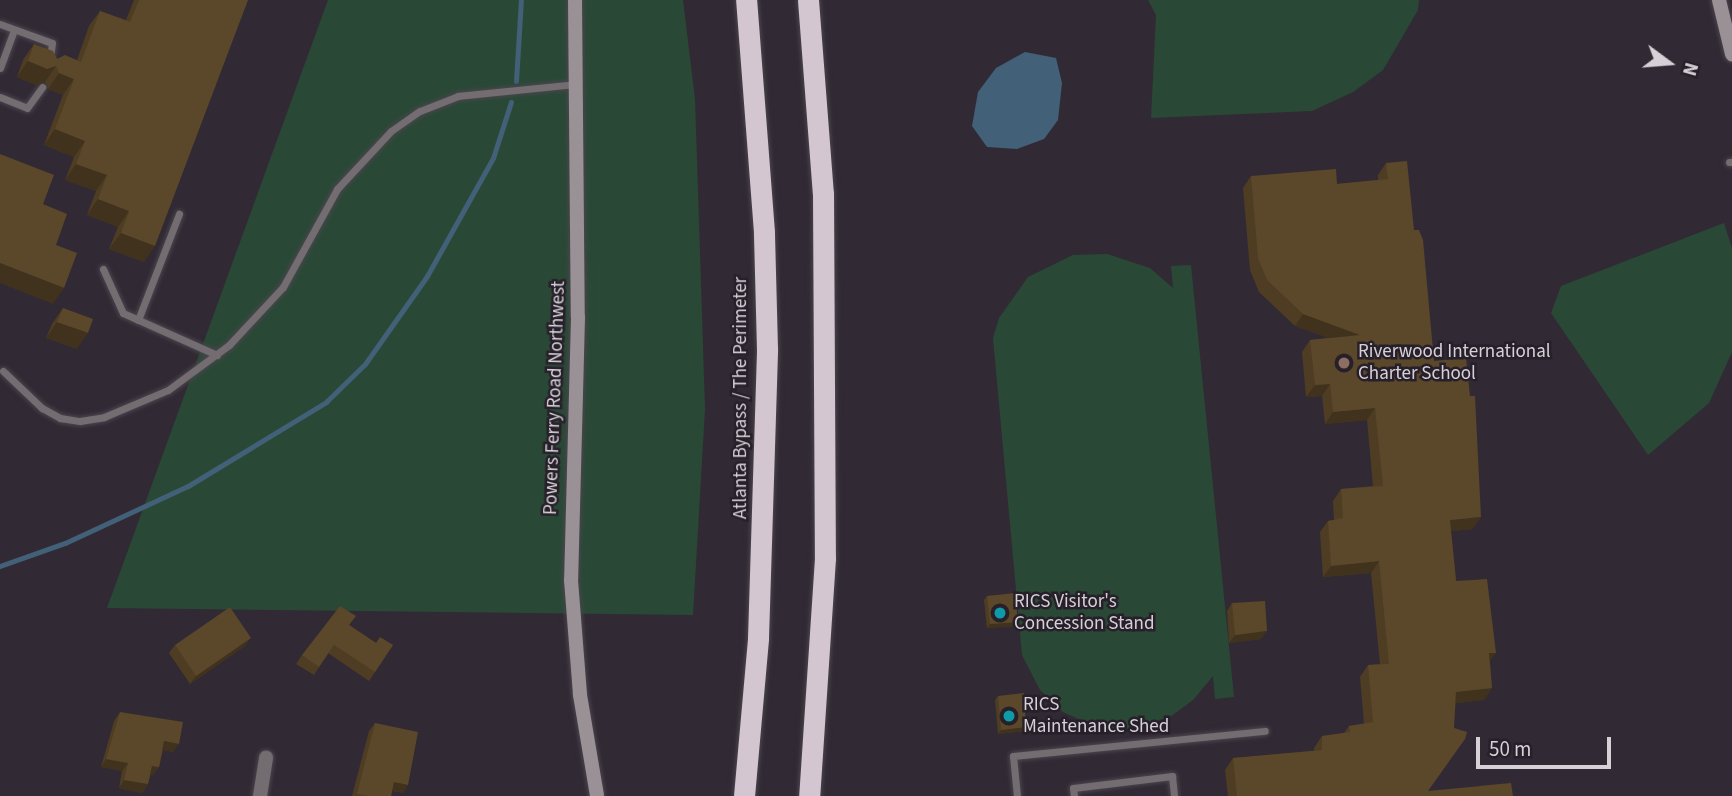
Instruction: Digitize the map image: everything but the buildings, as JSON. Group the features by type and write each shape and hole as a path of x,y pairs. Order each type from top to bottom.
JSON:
{"highway":[{"name":"Atlanta Bypass / The Perimeter","path":"744,796 758,638 767,363 764,232 746,0"},
{"path":"808,0 823,193 825,531 809,796"}],"street":[{"name":"Powers Ferry Road Northwest","path":"575,0 578,317 571,580 580,695 597,796"},
{"path":"1719,0 1732,54"},
{"path":"260,796 266,757"}],"lane":[{"path":"0,24 52,43 48,69"},
{"path":"0,68 14,30"},
{"path":"3,371 42,408 60,418 80,421 104,417 168,390 217,355 283,287 337,189 391,131 420,111 458,96 576,84"},
{"path":"0,97 27,108 42,87"},
{"path":"138,320 178,214"},
{"path":"103,269 123,313 217,355"},
{"path":"1017,796 1013,756 1265,731"},
{"path":"1074,796 1073,788 1172,776 1174,796"}],"green space":[{"path":"328,0 683,0 695,99 705,409 693,615 107,608"},
{"path":"1148,0 1419,0 1418,10 1383,70 1353,92 1312,111 1151,118 1156,15"},
{"path":"1724,223 1732,248 1732,352 1709,403 1648,455 1551,313 1561,286"},
{"path":"1107,254 1150,268 1173,288 1171,266 1191,265 1234,697 1215,699 1213,676 1193,700 1170,717 1127,729 1096,727 1063,712 1040,690 1022,655 993,338 999,318 1028,277 1073,255"}],"water":[{"path":"1025,52 1056,58 1062,83 1058,120 1044,139 1017,149 987,147 972,126 978,92 996,68"}],"waterway":[{"path":"516,81 521,0"},
{"path":"0,566 65,543 188,486 326,402 365,364 427,276 493,158 511,102"}],"place":[{"name":"Riverwood International Charter School","path":"1344,363"},
{"name":"RICS Visitor's Concession Stand","path":"1000,613"},
{"name":"RICS Maintenance Shed","path":"1009,716"}]}
